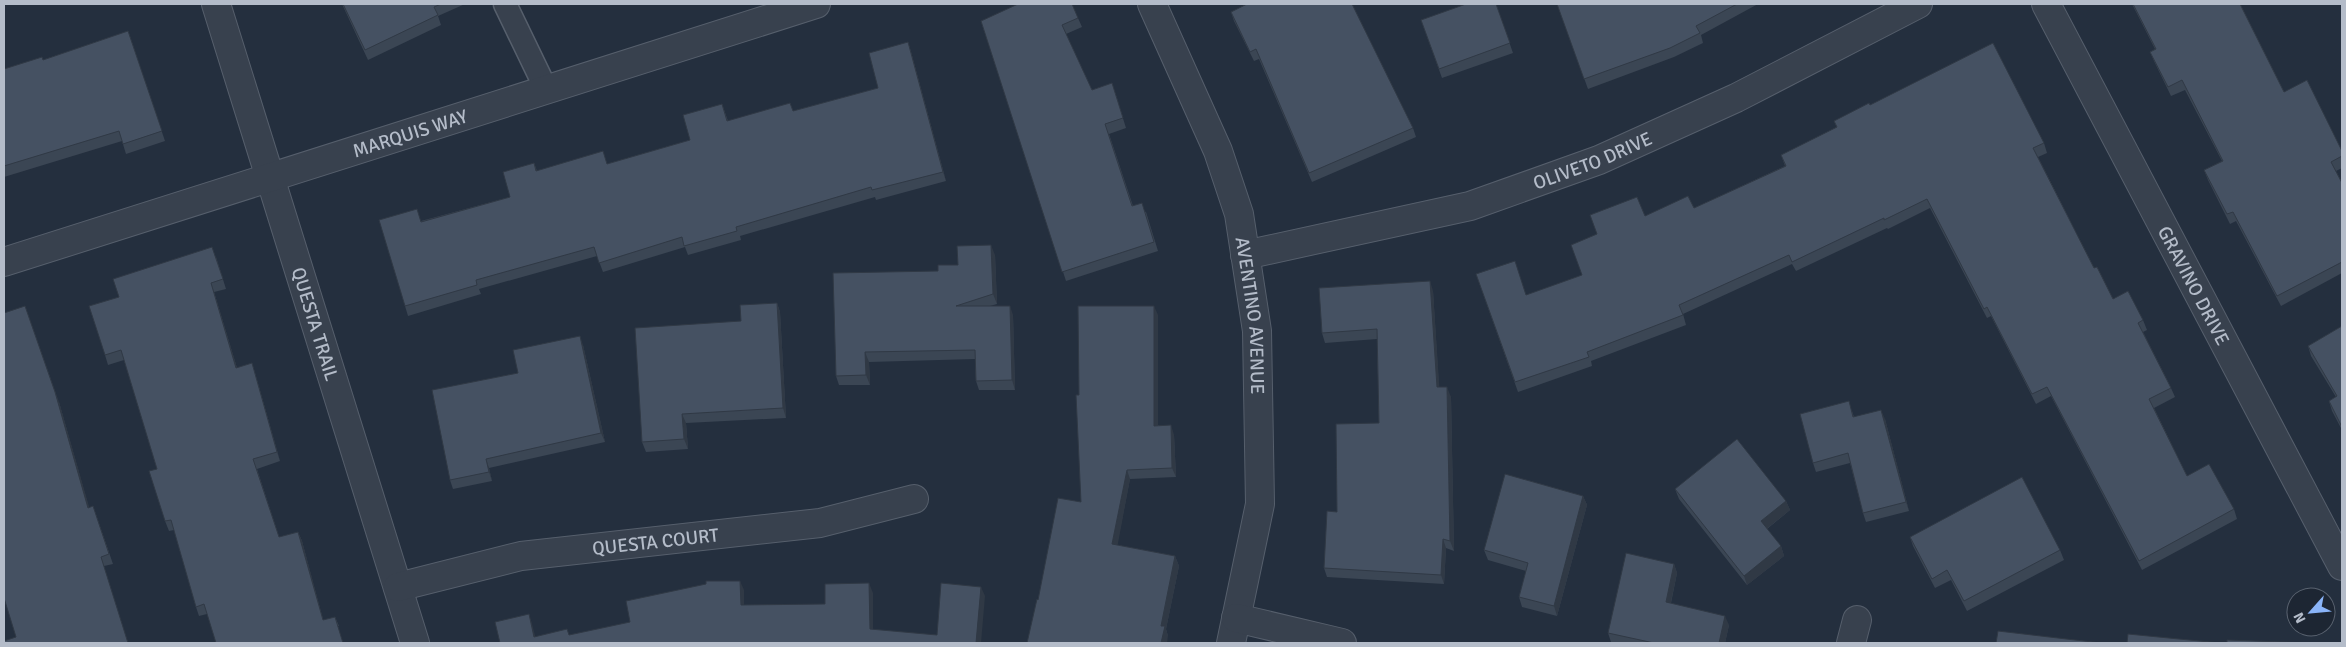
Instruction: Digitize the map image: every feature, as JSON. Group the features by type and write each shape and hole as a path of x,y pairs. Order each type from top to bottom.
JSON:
{"street":[{"name":"QUESTA TRAIL","path":"216,4 415,643"},
{"name":"MARQUIS WAY","path":"4,262 816,4"},
{"name":"AVENTINO AVENUE","path":"1152,4 1218,151 1239,214 1257,331 1260,504 1234,631"},
{"name":"OLIVETO DRIVE","path":"1245,255 1470,206 1599,160 1736,98 1918,4"},
{"name":"GRAVINO DRIVE","path":"2046,4 2342,566"},
{"name":"QUESTA COURT","path":"398,587 521,556 820,523 914,499"},
{"path":"1234,631 1342,643"}],"lane":[{"path":"505,4 546,89"}],"building":[{"path":"343,4 441,4 434,7 438,15 365,50"},
{"path":"1018,4 1072,4 1078,18 1062,25 1092,90 1112,83 1123,118 1105,124 1132,206 1142,203 1154,242 1062,272 981,21"},
{"path":"1247,4 1352,4 1413,128 1309,173 1256,49 1250,52 1231,12"},
{"path":"1466,4 1496,4 1510,43 1439,69 1421,20"},
{"path":"1557,4 1737,4 1696,26 1700,33 1670,48 1584,79"},
{"path":"2133,4 2240,4 2284,92 2307,80 2342,151 2342,156 2331,162 2342,183 2342,262 2277,296 2233,212 2227,214 2204,170 2223,161 2182,80 2168,87 2150,52 2156,49"},
{"path":"128,31 162,131 123,144 119,131 4,166 4,69 42,57 43,60"},
{"path":"908,42 943,172 872,190 871,187 736,227 737,231 684,246 682,237 599,263 594,247 476,280 477,285 405,306 379,220 417,209 421,222 510,197 503,172 534,163 536,171 603,151 607,164 690,140 683,115 722,104 727,121 790,103 793,111 878,88 869,53"},
{"path":"1993,43 2044,143 2033,148 2094,268 2097,267 2113,299 2128,291 2143,320 2138,323 2171,388 2149,399 2187,476 2209,464 2234,509 2139,561 2047,387 2032,394 1987,307 1984,309 1927,199 1792,262 1789,255 1679,305 1683,315 1587,352 1589,357 1515,382 1476,274 1515,261 1526,295 1582,275 1571,245 1597,234 1590,215 1637,197 1645,216 1688,196 1694,208 1786,166 1781,155 1837,127 1834,121"},
{"path":"991,245 993,294 956,306 1010,306 1012,380 976,381 975,350 865,352 866,375 836,376 833,273 938,271 938,265 958,265 957,246"},
{"path":"212,247 223,279 211,283 236,368 252,363 277,452 253,459 279,537 298,532 323,620 335,617 343,643 216,643 204,604 196,607 171,520 165,521 149,471 157,469 121,350 105,355 89,306 119,297 113,279"},
{"path":"1430,281 1437,387 1447,387 1450,541 1443,539 1441,575 1324,568 1327,511 1337,512 1336,424 1379,423 1377,329 1322,333 1319,288"},
{"path":"777,303 783,408 682,414 684,439 642,442 635,328 741,321 740,305"},
{"path":"25,306 55,392 88,508 93,506 109,554 101,557 128,643 4,643 4,641 16,637 4,598 4,313"},
{"path":"1078,306 1154,306 1154,426 1171,425 1172,468 1127,470 1112,544 1175,556 1161,626 1165,626 1161,643 1027,643 1038,600 1058,498 1081,502 1076,395 1079,395"},
{"path":"2342,326 2342,427 2329,401 2337,396 2308,346"},
{"path":"580,336 601,433 486,459 489,472 450,480 432,390 518,373 513,350"},
{"path":"1849,401 1853,417 1881,410 1906,502 1863,513 1848,453 1813,463 1800,414"},
{"path":"1737,439 1786,501 1761,521 1781,546 1744,576 1675,489"},
{"path":"1505,474 1583,496 1554,606 1519,597 1528,563 1484,550"},
{"path":"2022,477 2060,550 1964,601 1947,570 1932,579 1910,537"},
{"path":"1626,553 1674,564 1666,602 1725,616 1719,643 1654,643 1608,633"},
{"path":"706,581 740,581 741,605 825,604 825,584 869,583 870,629 937,635 941,583 981,587 976,643 500,643 495,622 529,614 534,637 567,629 569,635 630,622 626,601 706,584"},
{"path":"1998,631 2101,643 1996,643"},
{"path":"2128,634 2220,643 2127,643"},
{"path":"2227,640 2311,643 2227,643"}]}
